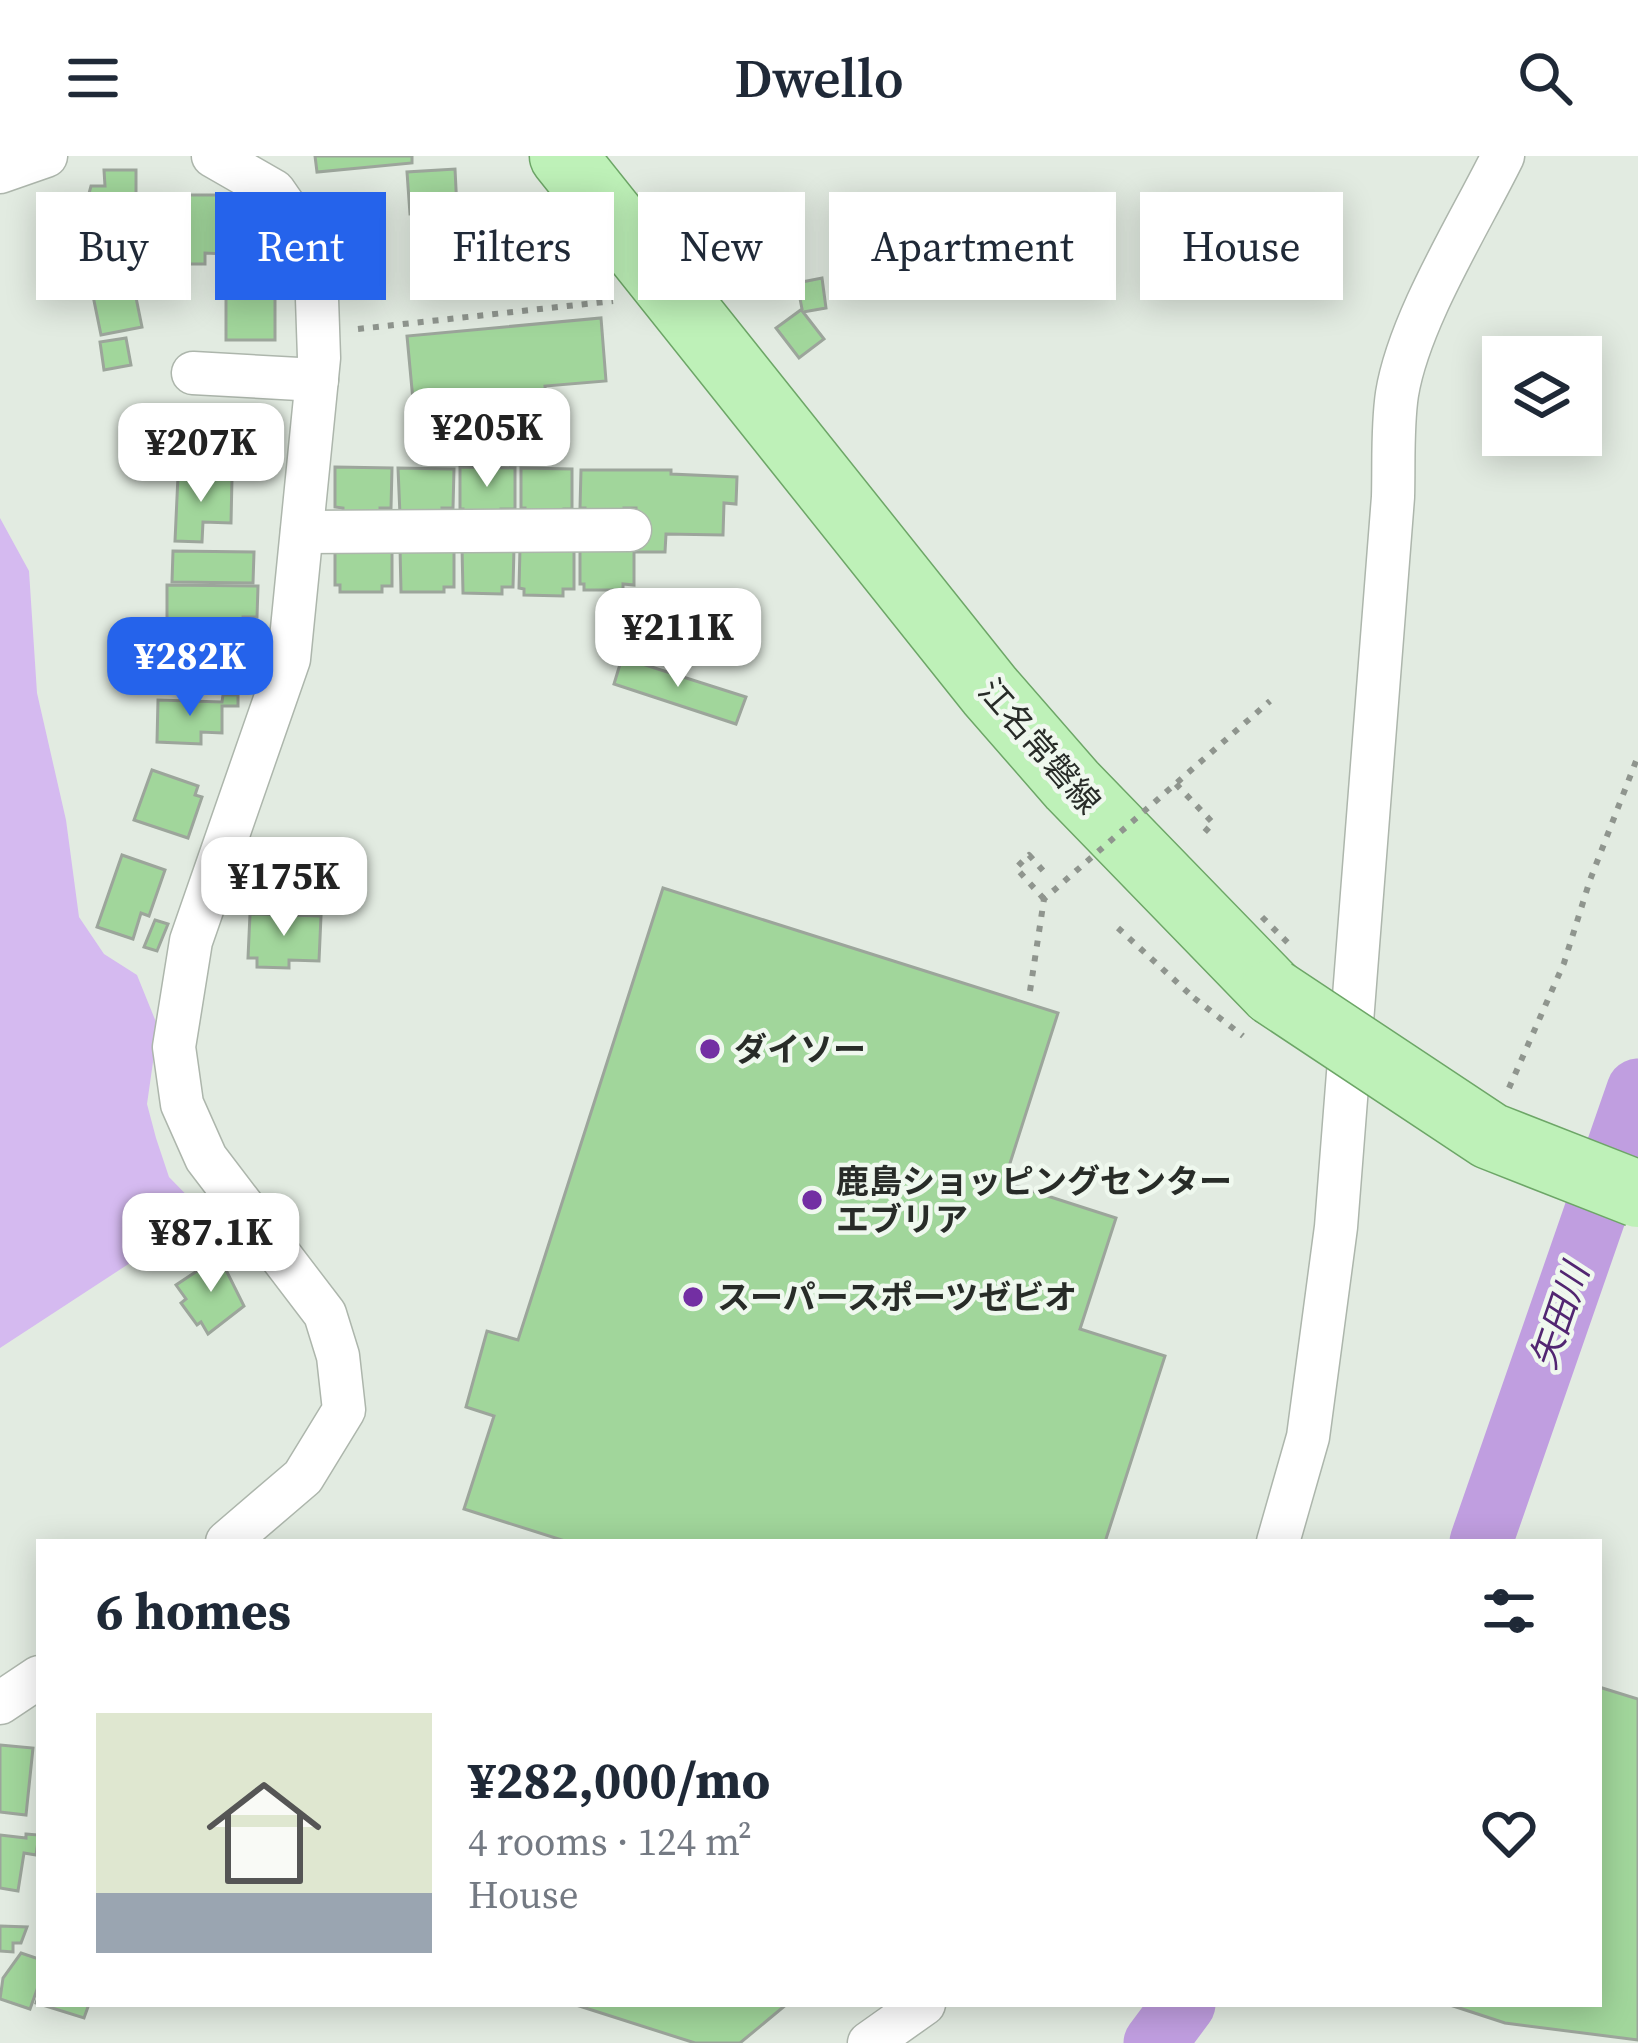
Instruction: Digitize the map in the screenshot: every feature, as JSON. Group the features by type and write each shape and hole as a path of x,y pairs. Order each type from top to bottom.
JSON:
{"main road":[{"name":"江名常磐線","path":"563,156 990,691 1072,785 1274,992 1490,1136 1638,1194"}],"street":[{"path":"213,156 274,191 301,230 316,269 317,380 289,659 191,940 174,1047 182,1104 206,1158 326,1315 338,1356 344,1410 302,1477 230,1539"},
{"path":"1279,1539 1308,1437 1336,1227 1397,394 1408,352 1503,156"},
{"path":"193,373 317,380"},
{"path":"302,532 630,530"},
{"path":"0,1703 36,1679"},
{"path":"869,2043 920,2007"}],"path":[{"path":"318,333 614,301"},
{"path":"1030,991 1044,899 1270,701"},
{"path":"1490,1136 1564,963 1638,756"},
{"path":"1175,784 1213,823 1202,835"},
{"path":"1044,899 1016,868 1029,855 1046,874"},
{"path":"1118,928 1194,998"}],"shaded area":[{"path":"0,518 29,571 37,693 66,820 79,917 104,954 137,975 158,1027 147,1104 156,1138 169,1177 205,1214 0,1348"}],"building":[{"path":"315,156 412,156 412,163 317,172"},
{"path":"455,169 456,192 410,192 410,214 407,172"},
{"path":"104,170 136,170 136,192 89,192 91,186 105,186"},
{"path":"191,195 215,195 215,253 205,253 205,264 191,264"},
{"path":"822,278 826,308 803,312 824,339 799,358 776,328 802,309 805,281"},
{"path":"94,300 136,300 142,327 101,335"},
{"path":"226,300 275,300 275,340 226,340"},
{"path":"601,318 606,381 545,386 546,399 414,411 407,336"},
{"path":"126,338 131,365 104,370 100,342"},
{"path":"335,467 392,468 391,508 380,508 380,514 343,514 343,508 335,507"},
{"path":"460,467 515,468 515,509 501,509 501,515 463,514"},
{"path":"398,468 454,469 453,508 442,508 442,515 400,515"},
{"path":"521,468 572,469 572,509 564,509 564,516 525,515"},
{"path":"581,470 671,470 671,474 737,477 736,504 724,503 723,535 666,534 665,552 634,552 634,585 623,584 623,590 584,590 580,545 635,545 636,508 624,508 624,514 585,514 585,508 580,508"},
{"path":"178,476 232,478 231,523 203,522 202,542 175,541"},
{"path":"335,547 392,548 392,586 382,586 382,592 340,592 340,585 335,585"},
{"path":"400,547 454,548 454,587 444,587 444,592 401,592"},
{"path":"462,547 514,548 513,587 502,587 502,594 463,593"},
{"path":"520,548 574,548 574,589 563,589 563,596 524,595 519,588"},
{"path":"173,551 254,552 253,583 172,582"},
{"path":"167,585 258,586 257,617 243,617 242,636 197,636 197,643 167,643"},
{"path":"245,649 260,651 254,686 240,684"},
{"path":"624,651 641,655 639,663 746,697 736,724 614,684"},
{"path":"223,695 238,695 238,706 222,706 222,733 201,732 201,744 157,742 158,700 222,702"},
{"path":"152,770 198,786 195,795 202,797 188,838 134,820"},
{"path":"122,855 165,870 149,916 141,913 133,939 97,927"},
{"name":"鹿島ショッピングセンター エブリア","path":"663,888 1058,1013 1004,1182 1116,1218 1080,1329 1165,1356 1106,1539 559,1539 464,1509 494,1416 466,1407 487,1331 518,1340"},
{"path":"250,914 321,916 319,961 289,960 289,968 257,967 257,958 248,958"},
{"path":"155,920 168,924 157,951 144,947"},
{"path":"224,1253 232,1266 226,1270 244,1306 208,1334 181,1303 186,1299 176,1285"},
{"path":"1602,1688 1638,1699 1638,2040 1505,2023 1456,2007 1602,2007"},
{"path":"0,1745 33,1748 26,1815 0,1812"},
{"path":"26,1834 36,1835 36,1855 24,1853 18,1891 0,1888 0,1835 26,1838"},
{"path":"0,1926 27,1927 21,1943 13,1943 13,1952 0,1951"},
{"path":"21,1953 36,1958 36,1992 30,2009 0,1999 3,1978"},
{"path":"49,2007 88,2007 84,2018"},
{"path":"582,2007 783,2007 740,2043 695,2043"}],"waterway":[{"name":"矢田川","path":"1482,1539 1638,1090"},
{"name":"矢田川","path":"1155,2043 1182,2007"}],"place":[{"name":"ダイソー","path":"710,1049"},
{"name":"鹿島ショッピングセンター エブリア","path":"812,1200"},
{"name":"スーパースポーツゼビオ","path":"693,1297"}]}
